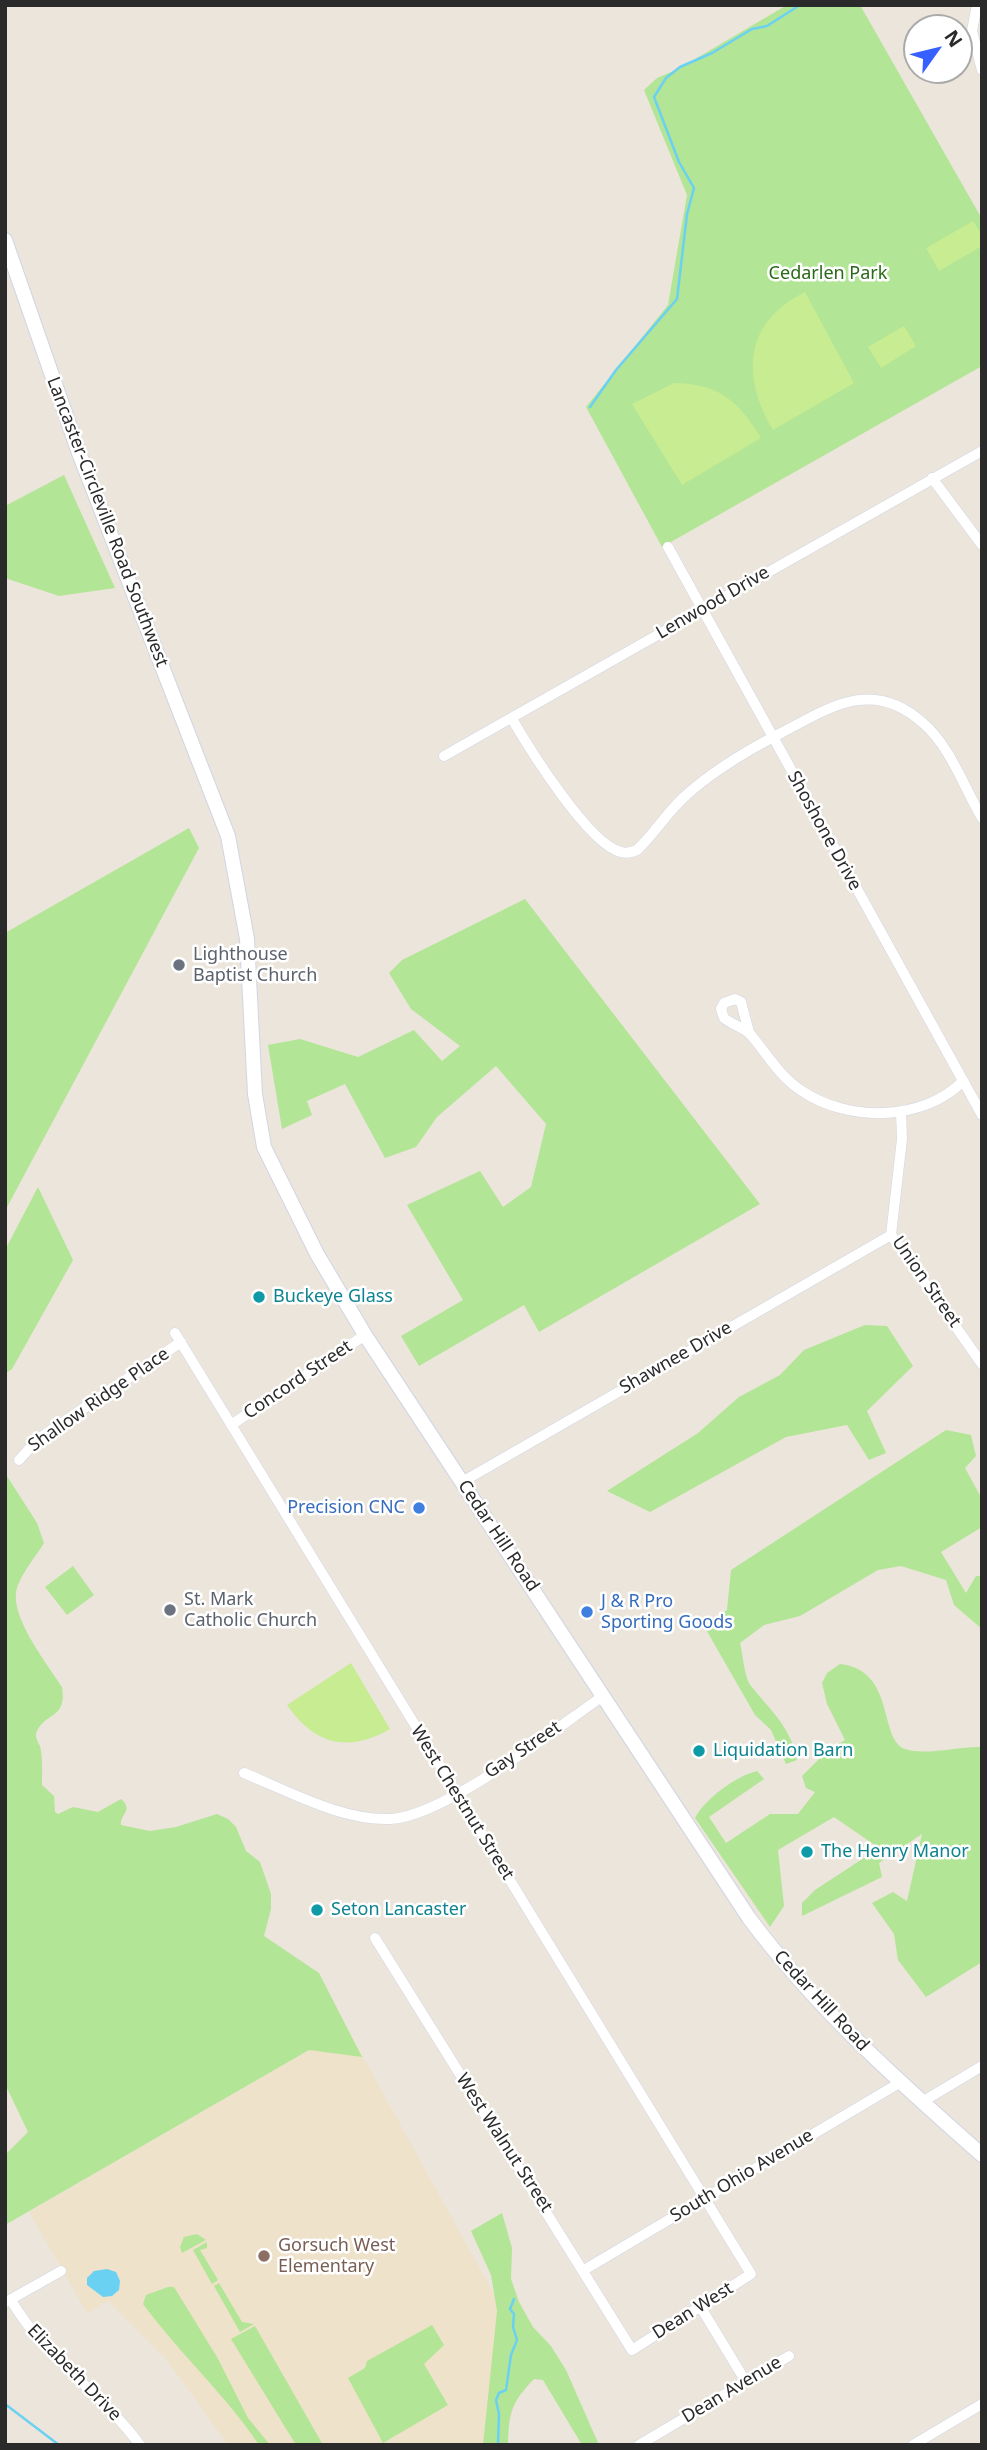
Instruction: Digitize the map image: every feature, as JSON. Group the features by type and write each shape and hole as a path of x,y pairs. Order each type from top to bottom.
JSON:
{"main road":[{"name":"Lancaster-Circleville Road Southwest","path":"5,240 79,453 222,816"},
{"name":"Cedar Hill Road","path":"222,816 235,863 246,933 254,1088 262,1139 272,1168 317,1254 365,1335 775,1952 845,2032 982,2155"}],"street":[{"path":"977,5 972,32 982,71"},
{"name":"Lenwood Drive","path":"444,756 982,451"},
{"path":"932,478 982,545"},
{"name":"Shoshone Drive","path":"668,547 700,610 982,1115"},
{"path":"512,719 547,775 575,811 608,845 621,852 637,850 672,809 702,780 771,738 836,704 865,701 895,705 922,722 934,734 982,818"},
{"path":"749,1032 774,1066 813,1098 853,1111 901,1112 947,1096 963,1081"},
{"name":"Union Street","path":"901,1112 902,1139 891,1234 982,1364"},
{"name":"Shawnee Drive","path":"462,1482 891,1234"},
{"name":"Concord Street","path":"231,1425 365,1335"},
{"name":"West Chestnut Street","path":"178,1338 750,2272"},
{"name":"Shallow Ridge Place","path":"19,1460 37,1440 178,1338"},
{"name":"Gay Street","path":"244,1773 328,1806 376,1818 412,1814 456,1795 603,1696"},
{"name":"West Walnut Street","path":"375,1938 632,2350"},
{"path":"922,2102 982,2066"},
{"name":"South Ohio Avenue","path":"584,2270 901,2082"},
{"path":"8,2301 61,2271"},
{"name":"Dean West","path":"632,2350 751,2274 750,2272"},
{"name":"Elizabeth Drive","path":"8,2301 36,2340 104,2402 140,2445"},
{"path":"700,2306 746,2382"},
{"name":"Dean Avenue","path":"639,2445 789,2356"},
{"path":"914,2445 982,2404"}],"shaded area":[{"name":"Gorsuch West Elementary","path":"347,2028 504,2312 489,2445 228,2445 166,2359 108,2301 87,2313 29,2212"}],"green space":[{"name":"Cedarlen Park","path":"787,5 860,5 982,219 982,366 662,547 586,407 668,305 687,195 644,90 657,78 678,69"},
{"path":"973,221 982,235 982,246 939,271 926,248"},
{"path":"805,292 854,383 773,430 756,390 754,352 770,319 785,304"},
{"path":"904,326 916,346 881,368 868,347"},
{"path":"674,383 703,387 726,397 744,414 761,438 682,485 632,404"},
{"path":"64,475 115,588 59,596 5,578 5,506"},
{"path":"189,828 199,848 5,1211 5,933"},
{"path":"525,899 760,1204 539,1332 524,1305 419,1366 401,1336 463,1300 407,1205 480,1171 503,1207 531,1187 546,1124 496,1066 437,1117 416,1147 385,1158 345,1084 307,1101 312,1115 282,1129 268,1045 300,1039 358,1057 414,1030 442,1061 460,1046 411,1009 389,973 402,960"},
{"path":"38,1187 73,1260 12,1369 5,1374 5,1250"},
{"path":"865,1325 887,1326 913,1366 867,1411 886,1453 869,1460 847,1425 786,1437 650,1512 607,1491 698,1433 739,1397 780,1375 804,1350"},
{"path":"946,1430 971,1435 976,1456 965,1468 982,1499 982,1527 941,1552 966,1593 976,1576 982,1576 982,1629 954,1605 946,1580 901,1566 878,1570 800,1616 764,1625 740,1643 751,1686 779,1720 794,1748 797,1760 786,1764 771,1730 755,1715 704,1626 727,1610 731,1570"},
{"path":"5,1473 37,1523 44,1543 21,1579 16,1596 18,1609 30,1638 62,1687 62,1705 41,1725 36,1735 42,1756 42,1785 54,1796 55,1812 58,1814 73,1807 98,1812 121,1799 126,1809 121,1825 150,1831 176,1827 217,1814 228,1819 236,1827 246,1851 260,1862 271,1894 271,1909 264,1936 319,1973 362,2057 309,2050 5,2225 5,2155 28,2132 5,2084"},
{"path":"73,1566 94,1595 67,1615 45,1587"},
{"path":"351,1663 390,1729 360,1741 333,1741 309,1729 287,1705"},
{"path":"840,1664 858,1669 870,1678 878,1691 891,1732 897,1743 905,1749 923,1752 982,1747 982,1962 926,1997 898,1960 894,1934 872,1903 893,1892 907,1901 922,1834 879,1863 882,1877 802,1916 802,1903 815,1890 879,1848 834,1817 778,1850 784,1906 770,1927 695,1818 706,1803 722,1789 757,1771 764,1779 709,1817 726,1843 770,1814 798,1814 815,1792 806,1788 802,1776 827,1751 845,1740 827,1704 822,1683 827,1673"},
{"path":"502,2213 512,2248 511,2279 519,2302 533,2327 551,2346 566,2370 599,2445 582,2445 543,2380 534,2379 520,2395 513,2409 508,2445 483,2445 497,2311 491,2275 471,2231"},
{"path":"197,2234 206,2240 182,2253 180,2247 184,2237"},
{"path":"207,2242 207,2248 200,2250 218,2280 212,2284 193,2250"},
{"path":"219,2283 242,2322 254,2324 240,2332 214,2286"},
{"path":"174,2287 217,2357 248,2418 270,2445 259,2445 232,2408 143,2304 146,2295"},
{"path":"432,2325 444,2345 424,2364 448,2405 383,2443 348,2378 365,2368 367,2361"},
{"path":"255,2326 323,2445 296,2445 231,2339"}],"water":[{"path":"107,2269 116,2272 120,2281 119,2290 112,2296 103,2297 87,2285 87,2278 94,2271"}],"waterway":[{"path":"590,407 616,370 677,299 687,214 694,188 679,162 654,97 666,78 680,67 712,53 752,29 767,26 800,5"},
{"path":"498,2445 499,2414 496,2400 499,2393 506,2390 511,2355 517,2340 513,2327 514,2314 510,2309 514,2299"},
{"path":"5,2404 59,2445"}],"place":[{"name":"Lighthouse Baptist Church","path":"179,965"},
{"name":"Buckeye Glass","path":"259,1297"},
{"name":"Precision CNC","path":"419,1508"},
{"name":"St. Mark Catholic Church","path":"170,1610"},
{"name":"J & R Pro Sporting Goods","path":"587,1612"},
{"name":"Liquidation Barn","path":"699,1751"},
{"name":"The Henry Manor","path":"807,1852"},
{"name":"Seton Lancaster","path":"317,1910"},
{"name":"Gorsuch West Elementary","path":"264,2256"}]}
